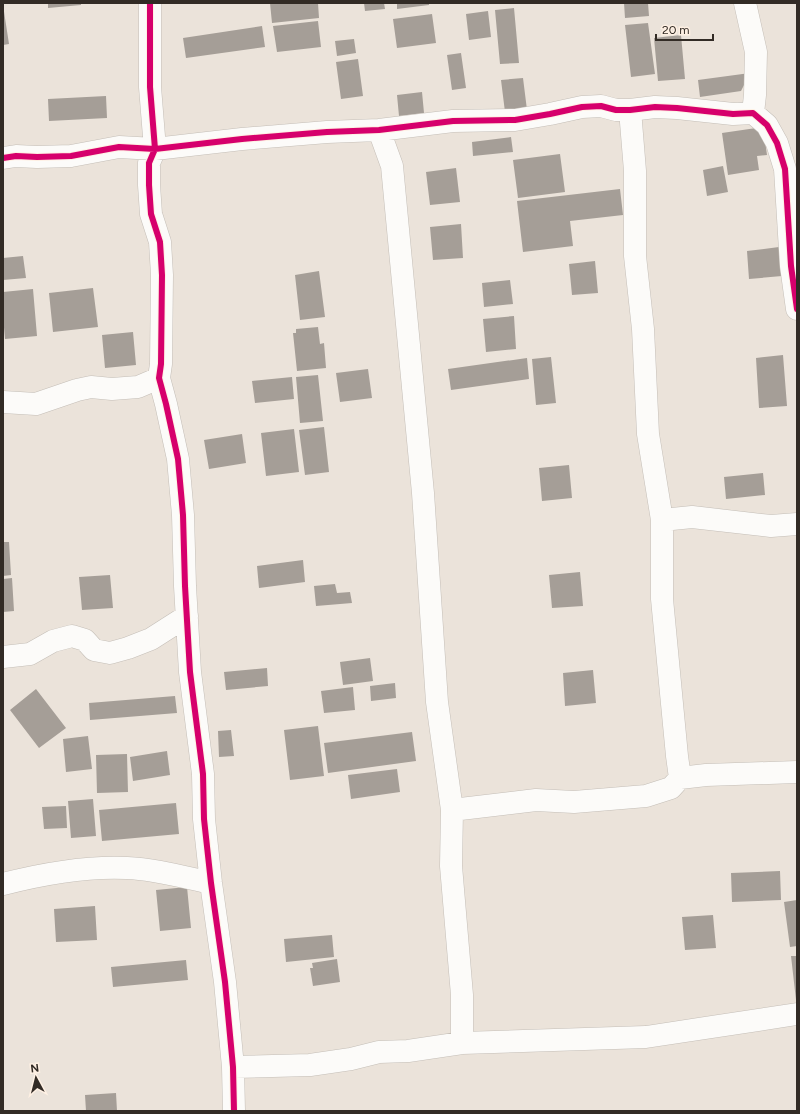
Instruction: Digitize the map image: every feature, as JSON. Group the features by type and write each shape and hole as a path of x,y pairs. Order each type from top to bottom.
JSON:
{"street":[{"path":"150,3 150,87 155,149 149,163 149,184 151,214 160,242 162,275 161,364 159,378 179,467 183,515 190,672 203,774 204,819 211,883 225,982 233,1068 234,1111"},
{"path":"745,3 756,52 753,112"},
{"path":"3,158 16,156 72,156 119,147 155,149 327,132 379,130 453,121 515,120 582,107 601,106 616,110 655,107 677,108 733,114 753,112 767,125 777,143 785,169 791,266 797,310"},
{"path":"630,110 635,171 635,256 643,329 648,434 662,520 662,599 680,778"},
{"path":"379,130 392,166 423,493 436,702 452,810 451,866 462,995 462,1043"},
{"path":"3,402 36,404 77,390 91,387 112,389 138,387 159,378"},
{"path":"138,387 166,404"},
{"path":"662,520 692,517 771,526 797,524"},
{"path":"3,657 30,654 54,641 72,636 85,640 94,650 110,653 151,639 187,616"},
{"path":"452,810 536,800 574,802 646,796 671,788 680,778 706,775 797,772"},
{"path":"3,884 84,869 127,868 163,872 211,883"},
{"path":"233,1068 310,1065 351,1059 379,1052 408,1051 462,1043 646,1038 797,1014"}],"building":[{"path":"48,3 81,3 81,5 48,8"},
{"path":"270,3 318,3 319,18 272,23"},
{"path":"364,3 384,3 385,9 365,11"},
{"path":"397,3 429,3 429,5 397,9"},
{"path":"624,3 648,3 649,16 625,18"},
{"path":"3,5 9,44 3,45"},
{"path":"514,8 519,63 500,64 495,10"},
{"path":"488,11 491,37 469,40 466,14"},
{"path":"432,14 436,43 397,48 393,19"},
{"path":"318,21 321,47 277,52 273,26"},
{"path":"648,23 655,74 631,77 625,25"},
{"path":"262,26 265,47 186,58 183,38"},
{"path":"681,35 685,79 658,81 654,38"},
{"path":"354,39 356,53 337,56 335,41"},
{"path":"461,53 466,88 452,90 447,55"},
{"path":"358,59 363,96 341,99 336,62"},
{"path":"750,73 741,91 700,97 698,80"},
{"path":"523,78 527,110 505,112 501,80"},
{"path":"422,92 424,113 399,116 397,95"},
{"path":"106,96 107,118 49,121 48,99"},
{"path":"763,127 767,155 757,156 759,170 728,175 722,133"},
{"path":"511,137 513,152 473,156 472,142"},
{"path":"560,154 565,192 518,198 513,160"},
{"path":"723,166 728,192 707,196 703,170"},
{"path":"456,168 460,202 430,205 426,172"},
{"path":"620,189 623,215 570,221 573,246 523,252 517,201"},
{"path":"461,224 463,258 433,260 430,227"},
{"path":"779,247 782,276 749,279 747,251"},
{"path":"23,256 26,278 3,280 3,258"},
{"path":"595,261 598,293 572,295 569,264"},
{"path":"319,271 325,317 300,320 295,275"},
{"path":"510,280 513,304 484,307 482,283"},
{"path":"93,288 98,327 53,332 49,293"},
{"path":"33,289 37,336 5,339 3,292"},
{"path":"514,316 516,349 486,352 483,319"},
{"path":"318,327 320,344 324,343 326,368 297,371 293,333 296,333 296,329"},
{"path":"133,332 136,365 105,368 102,335"},
{"path":"783,355 787,406 759,408 756,358"},
{"path":"551,357 556,403 536,405 532,359"},
{"path":"527,358 529,379 451,390 448,369"},
{"path":"368,369 372,398 340,402 336,373"},
{"path":"318,375 323,421 300,423 296,377"},
{"path":"292,377 294,399 255,403 252,381"},
{"path":"324,427 329,472 305,475 299,430"},
{"path":"294,429 299,472 266,476 261,433"},
{"path":"242,434 246,463 209,469 204,440"},
{"path":"569,465 572,498 542,501 539,468"},
{"path":"763,473 765,495 726,499 724,477"},
{"path":"3,542 9,542 11,575 3,576"},
{"path":"303,560 305,582 259,588 257,566"},
{"path":"580,572 583,606 552,608 549,575"},
{"path":"110,575 113,608 82,610 79,577"},
{"path":"12,578 14,611 3,612 3,579"},
{"path":"335,584 337,593 350,592 352,603 316,606 314,586"},
{"path":"370,658 373,681 343,685 340,662"},
{"path":"267,668 268,686 226,690 224,672"},
{"path":"593,670 596,703 565,706 563,673"},
{"path":"395,683 396,698 371,701 370,686"},
{"path":"353,687 355,710 324,713 321,691"},
{"path":"36,689 66,728 39,748 10,710"},
{"path":"175,696 177,713 90,720 89,703"},
{"path":"318,726 324,776 290,780 284,730"},
{"path":"231,730 234,756 219,757 218,731"},
{"path":"412,732 416,761 328,773 324,743"},
{"path":"88,736 92,769 66,772 63,739"},
{"path":"167,751 170,775 133,781 130,757"},
{"path":"127,754 128,792 97,793 96,755"},
{"path":"397,769 400,792 351,799 348,775"},
{"path":"93,799 96,836 71,838 68,801"},
{"path":"176,803 179,834 102,841 99,810"},
{"path":"66,806 67,828 44,829 42,807"},
{"path":"780,871 781,900 732,902 731,873"},
{"path":"187,887 191,928 160,931 156,890"},
{"path":"797,900 797,946 790,947 784,902"},
{"path":"95,906 97,940 56,942 54,909"},
{"path":"713,915 716,948 685,950 682,917"},
{"path":"332,935 334,957 286,962 284,939"},
{"path":"791,956 797,956 797,1000 796,1000"},
{"path":"337,959 340,982 313,986 310,968 313,968 312,963"},
{"path":"186,960 188,980 113,987 111,967"},
{"path":"116,1093 117,1111 86,1111 85,1095"}],"cycle path":[{"path":"150,3 150,87 155,149 149,163 149,185 151,214 160,242 162,275 161,364 159,378 178,459 183,515 190,672 203,774 204,819 211,883 225,982 233,1067 234,1111"},
{"path":"3,158 16,156 71,156 119,147 155,149 242,139 327,132 379,130 453,121 515,120 582,107 601,106 616,110 655,107 733,114 753,113 767,125 777,143 785,169 791,266 797,309"}]}
